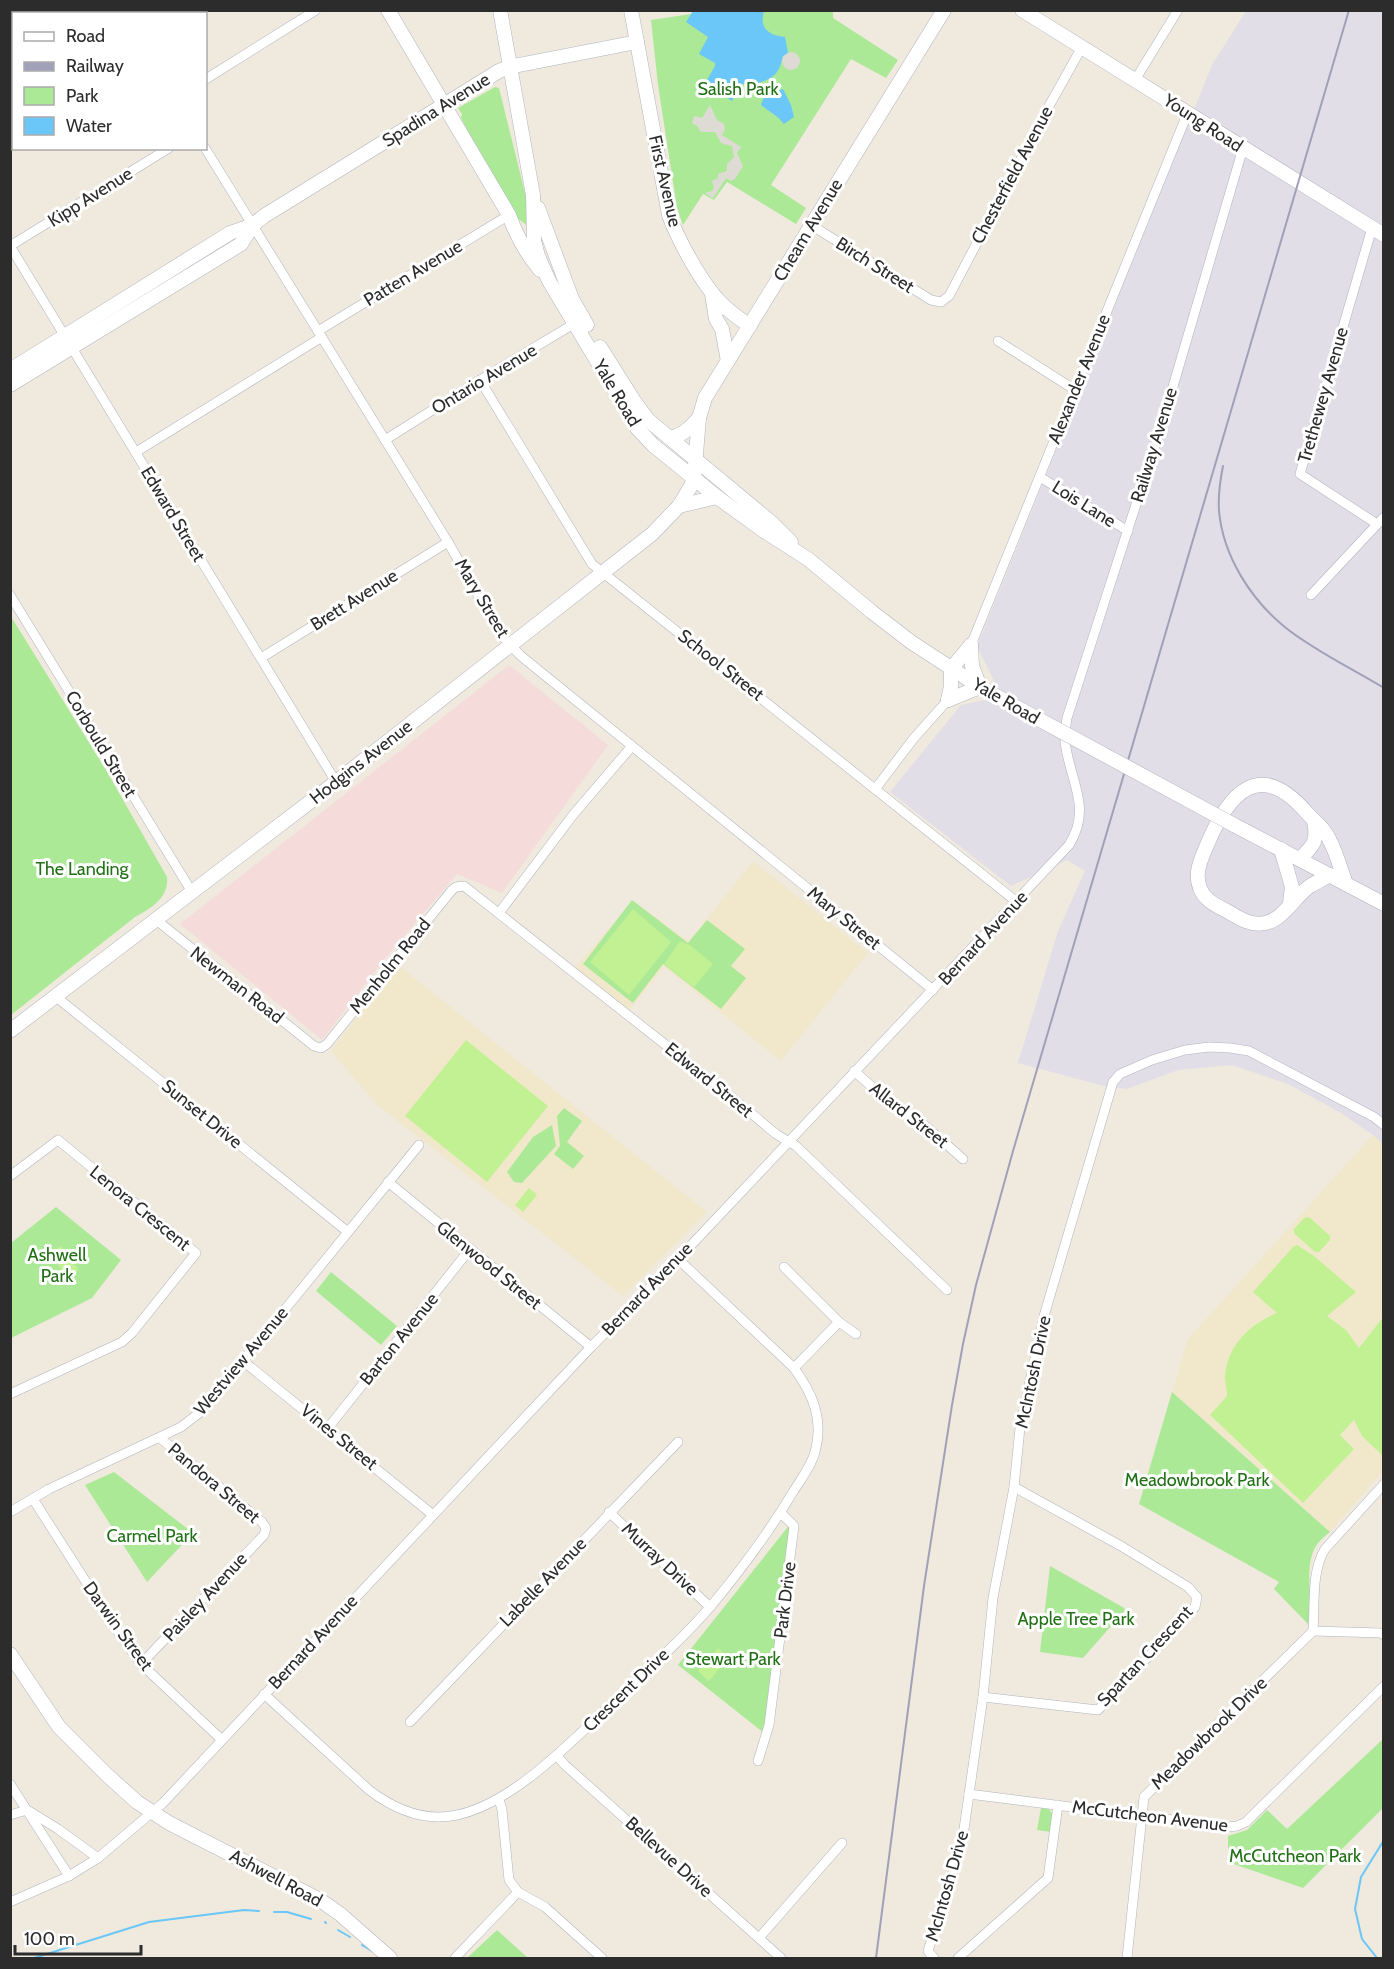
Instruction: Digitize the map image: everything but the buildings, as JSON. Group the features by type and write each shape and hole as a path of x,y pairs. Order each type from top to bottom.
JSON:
{"street":[{"path":"207,79 316,10"},
{"path":"388,10 509,215 515,232 530,259 549,281"},
{"name":"Yale Road","path":"500,10 533,195 534,241 538,256 549,281 605,356 648,420 772,523 808,559 872,612 951,669 1018,708 1383,904"},
{"name":"First Avenue","path":"631,10 669,215 679,239 712,294 728,310 750,326"},
{"name":"Cheam Avenue","path":"694,478 699,418 705,398 944,10"},
{"name":"Young Road","path":"1022,10 1378,232"},
{"path":"1135,80 1178,10"},
{"name":"Spadina Avenue","path":"10,370 69,342 241,244 253,225 264,216 509,67 637,42"},
{"name":"Chesterfield Avenue","path":"941,302 949,296 1082,47"},
{"name":"Alexander Avenue","path":"971,645 1188,112"},
{"name":"Railway Avenue","path":"1065,741 1067,718 1162,424 1243,148"},
{"name":"Kipp Avenue","path":"11,246 167,150"},
{"name":"Mary Street","path":"206,150 448,542 500,634 521,656 933,990"},
{"name":"Yale Road","path":"533,195 579,321 623,407 637,429 653,445 717,497 808,559"},
{"path":"509,215 522,224 572,299"},
{"name":"Patten Avenue","path":"136,452 509,215"},
{"name":"Birch Street","path":"811,225 931,300 941,302"},
{"name":"Trethewey Avenue","path":"1378,232 1300,474 1380,520"},
{"name":"Edward Street","path":"11,246 336,782"},
{"path":"712,294 716,319 722,328 728,362"},
{"name":"Ontario Avenue","path":"385,440 579,321"},
{"path":"998,341 1075,390"},
{"name":"Spadina Avenue","path":"10,385 69,342"},
{"name":"School Street","path":"480,380 592,564 1017,902"},
{"path":"669,438 681,435 699,418"},
{"name":"Lois Lane","path":"1040,477 1128,531"},
{"name":"Hodgins Avenue","path":"10,1031 336,782 652,534 679,506 694,478"},
{"path":"679,506 717,497"},
{"path":"1311,595 1380,520"},
{"name":"Brett Avenue","path":"261,658 448,542"},
{"name":"Corbould Street","path":"10,596 192,892"},
{"path":"948,700 951,669 971,645"},
{"path":"876,789 914,738 948,700 980,687 972,666 971,645"},
{"name":"Bernard Avenue","path":"151,1813 163,1803 591,1347 678,1259 1064,851 1077,829 1081,808 1065,741"},
{"path":"499,913 573,815 632,746"},
{"path":"1330,875 1311,885 1290,903 1283,914 1266,923 1247,923 1211,902 1200,891 1196,875 1213,831 1223,812 1236,795 1249,788 1265,785 1281,788 1294,798 1330,839 1346,884"},
{"path":"1300,859 1313,846 1317,835 1314,821"},
{"path":"1281,849 1292,887 1290,903"},
{"name":"Edward Street","path":"459,886 467,888 776,1134 796,1146 947,1290"},
{"name":"Menholm Road","path":"321,1048 327,1044 452,890 459,886"},
{"name":"Newman Road","path":"155,919 314,1046 321,1048"},
{"name":"Sunset Drive","path":"56,996 348,1232"},
{"name":"McIntosh Drive","path":"934,1959 928,1951 962,1843 983,1697 993,1598 1014,1487 1020,1428 1044,1316 1113,1082 1120,1074 1152,1060 1185,1050 1209,1047 1249,1051 1374,1117 1383,1125"},
{"name":"Allard Street","path":"854,1071 895,1107 920,1121 963,1159"},
{"name":"Lenora Crescent","path":"10,1176 58,1140 196,1253 132,1333 122,1342 10,1394"},
{"name":"Westview Avenue","path":"10,1512 83,1472 181,1427 203,1410 419,1145"},
{"name":"Glenwood Street","path":"388,1182 591,1347"},
{"name":"Barton Avenue","path":"328,1428 470,1249"},
{"name":"Crescent Drive","path":"264,1694 383,1801 412,1813 431,1816 457,1815 499,1799 557,1756 675,1643 710,1606 781,1513 810,1464 818,1430 816,1407 812,1395 794,1368 678,1259"},
{"path":"784,1267 839,1322 856,1334"},
{"path":"794,1368 839,1322"},
{"name":"Vines Street","path":"243,1361 433,1515"},
{"name":"Pandora Street","path":"160,1438 262,1522 266,1528"},
{"name":"Labelle Avenue","path":"410,1722 678,1442"},
{"path":"1383,1484 1319,1558 1316,1569 1313,1631 1381,1633 1383,1635"},
{"name":"Spartan Crescent","path":"983,1697 1098,1710 1195,1607 1197,1597 1188,1587 1121,1546 1014,1487"},
{"name":"Darwin Street","path":"33,1498 141,1664 221,1739"},
{"name":"Murray Drive","path":"609,1512 710,1606"},
{"name":"Park Drive","path":"758,1761 769,1725 794,1526 781,1513"},
{"name":"Paisley Avenue","path":"141,1664 264,1535 266,1528"},
{"name":"Meadowbrook Drive","path":"1127,1959 1144,1797 1313,1631"},
{"name":"Ashwell Road","path":"10,1654 58,1727 107,1775 151,1813 320,1900 340,1914 390,1959"},
{"name":"McCutcheon Avenue","path":"969,1794 1228,1827 1237,1826 1246,1822 1383,1686"},
{"name":"Bellevue Drive","path":"557,1756 781,1959"},
{"path":"10,1784 69,1876"},
{"path":"499,1799 509,1880 518,1892 545,1907 602,1959"},
{"path":"958,1959 1048,1878 1058,1805"},
{"path":"10,1815 27,1810 98,1858"},
{"path":"10,1902 69,1876 98,1858 151,1813"},
{"path":"759,1938 842,1843"},
{"path":"455,1959 518,1892"}],"shaded area":[{"path":"1246,11 1383,11 1383,1145 1373,1135 1341,1113 1288,1084 1232,1065 1178,1070 1127,1089 1104,1086 1018,1063 1058,931 1085,871 1067,860 1011,886 890,792 961,705 993,698 997,687 977,646 1212,65"},
{"path":"791,52 797,55 800,61 797,67 791,70 785,67 782,61 785,55"},
{"path":"710,105 717,120 724,124 725,129 722,135 741,147 737,153 743,166 735,179 731,181 726,178 713,198 705,193 712,191 714,188 712,181 718,178 718,174 727,171 727,164 734,157 732,146 721,143 715,132 701,132 692,123 694,116 702,118"},
{"path":"509,665 608,745 502,893 457,874 387,956 322,1040 180,924"},
{"path":"753,861 868,953 781,1061 664,967 629,1011 575,967 633,901 689,941"},
{"path":"397,964 707,1212 623,1296 377,1105 331,1051"},
{"path":"1373,1135 1384,1145 1383,1471 1330,1532 1172,1392 1188,1339"}],"green space":[{"name":"Salish Park","path":"693,11 833,11 833,18 898,60 886,78 851,59 771,185 806,208 796,224 727,182 714,200 703,194 683,225 677,208 658,85 651,20 691,14"},
{"path":"495,87 499,88 528,205 528,226 513,215 461,118 462,114 458,108"},
{"name":"The Landing","path":"10,615 106,770 167,877 165,891 158,901 11,1015"},
{"path":"632,900 688,943 707,920 745,949 731,966 746,978 721,1009 663,964 633,1003 583,964"},
{"path":"633,909 671,942 629,995 590,962"},
{"path":"680,941 690,945 713,964 694,987 664,964"},
{"path":"466,1040 548,1106 487,1182 405,1116"},
{"path":"564,1108 582,1121 567,1142 584,1156 573,1169 554,1154 560,1146 557,1116"},
{"path":"552,1125 556,1146 522,1183 514,1182 507,1172 533,1137"},
{"path":"529,1188 537,1195 523,1212 515,1205"},
{"name":"Ashwell Park","path":"56,1207 121,1260 92,1298 11,1338 11,1243"},
{"path":"1309,1217 1330,1236 1330,1240 1319,1252 1315,1252 1294,1233 1294,1229 1304,1218"},
{"path":"1297,1245 1314,1256 1356,1292 1327,1316 1346,1330 1359,1348 1384,1316 1383,1456 1362,1436 1354,1420 1340,1435 1354,1449 1303,1503 1210,1415 1227,1396 1225,1377 1230,1355 1235,1346 1249,1330 1277,1313 1253,1292"},
{"path":"61,1246 79,1270 68,1278 50,1254"},
{"path":"331,1272 397,1326 381,1345 316,1291"},
{"name":"Meadowbrook Park","path":"1172,1392 1330,1532 1317,1544 1312,1554 1309,1574 1310,1615 1308,1624 1274,1589 1279,1582 1139,1504"},
{"name":"Carmel Park","path":"114,1472 193,1533 147,1582 85,1485"},
{"name":"Stewart Park","path":"791,1523 764,1733 678,1665"},
{"name":"Apple Tree Park","path":"1050,1566 1126,1609 1083,1658 1040,1652"},
{"path":"718,1648 729,1658 709,1681 698,1671"},
{"name":"McCutcheon Park","path":"1383,1739 1383,1808 1303,1888 1228,1862 1228,1836 1247,1830 1267,1810 1287,1829"},
{"path":"1041,1808 1049,1809 1053,1815 1051,1832 1037,1830"},
{"path":"497,1930 528,1958 467,1958"}],"water":[{"path":"693,11 764,11 763,22 766,30 785,37 788,53 783,56 780,67 769,79 758,83 753,80 748,84 736,84 730,94 734,97 732,101 718,92 720,89 707,80 715,63 699,54 708,37 686,22"},
{"path":"783,89 794,117 784,124 761,105 764,96"}],"waterway":[{"path":"1377,1958 1362,1939 1355,1909 1361,1877 1384,1840"},
{"path":"34,1958 149,1922 244,1910 259,1911"},
{"path":"274,1912 287,1912 311,1919"},
{"path":"338,1930 350,1937"},
{"path":"362,1945 372,1951"}],"railway":[{"path":"876,1958 924,1586 952,1405 976,1285 1013,1151 1349,10"},
{"path":"1223,466 1219,500 1222,528 1233,560 1250,591 1273,617 1297,636 1384,688"}]}
